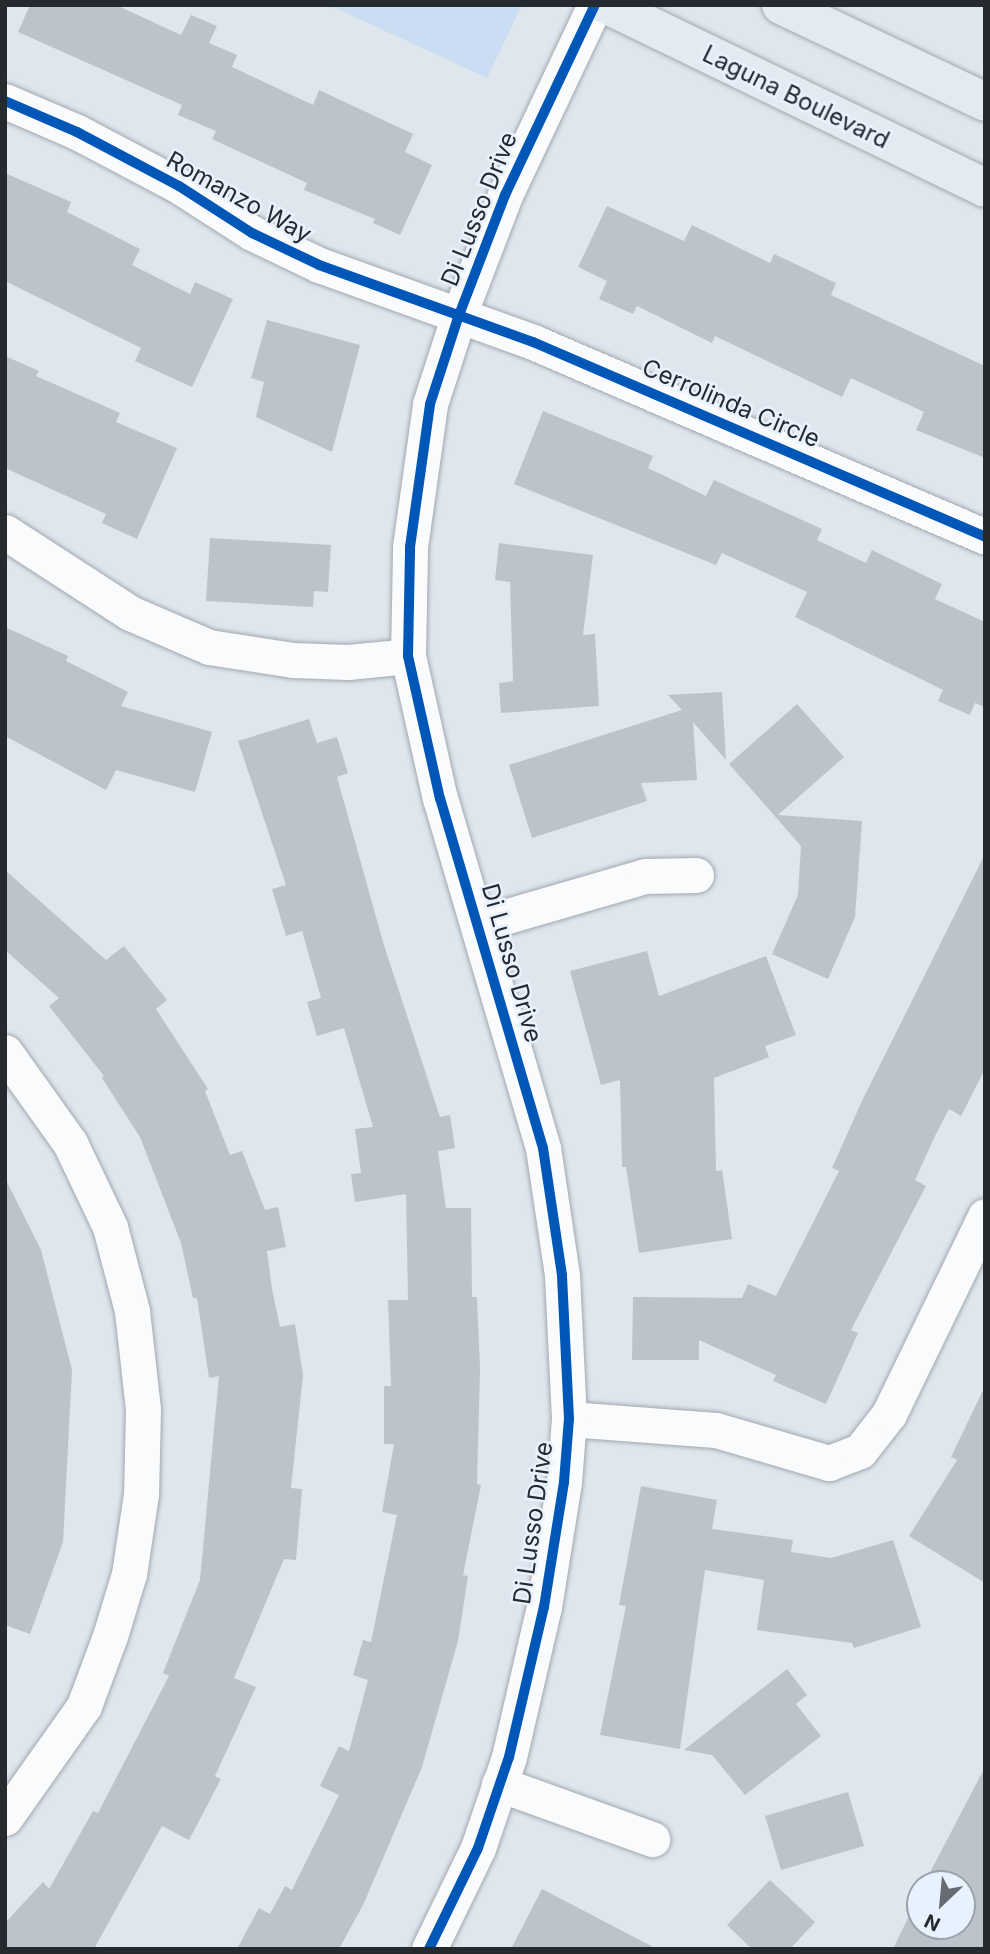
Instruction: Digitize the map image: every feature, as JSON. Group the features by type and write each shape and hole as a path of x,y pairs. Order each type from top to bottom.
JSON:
{"main road":[{"name":"Laguna Boulevard","path":"607,5 985,188"},
{"path":"781,5 985,102"}],"street":[{"name":"Di Lusso Drive","path":"429,1949 478,1848 499,1784 544,1607 565,1482 569,1419 562,1275 543,1148 480,924 440,799 408,656 410,547 428,417 459,315 505,195 595,5"},
{"name":"Romanzo Way","path":"5,101 111,150 179,186 252,233 308,260 459,315"},
{"name":"Cerrolinda Circle","path":"459,315 731,425 985,537"},
{"path":"5,532 130,613 209,647 293,660 348,662 408,656"},
{"path":"480,924 645,876 696,875"},
{"path":"5,1052 70,1143 110,1227 132,1311 143,1409 141,1493 129,1574 110,1636 84,1706 5,1818"},
{"path":"569,1419 716,1430 829,1463 860,1451 889,1414 985,1216"},
{"path":"499,1784 652,1839"}],"shaded area":[{"path":"329,5 522,5 487,78"}],"building":[{"path":"30,5 116,5 181,35 191,15 217,26 209,43 237,55 232,67 313,105 319,90 413,134 405,152 432,165 400,235 373,223 375,219 304,190 307,183 212,139 216,131 178,115 182,105 18,32"},
{"path":"5,173 71,202 67,212 140,249 132,265 190,294 195,282 233,299 192,387 135,361 141,348 5,281"},
{"path":"607,206 684,241 692,225 770,263 774,254 836,283 831,295 985,366 985,458 916,430 924,412 851,378 842,397 715,336 712,343 637,306 633,314 599,299 607,281 578,267"},
{"path":"267,320 360,345 332,452 256,417 264,382 251,378"},
{"path":"5,356 39,371 36,376 120,413 116,422 177,448 137,539 102,523 106,514 5,468"},
{"path":"543,411 653,456 648,468 706,496 714,480 822,529 817,540 866,563 872,550 942,584 935,599 985,622 985,707 975,703 970,715 938,701 943,690 795,617 807,592 722,553 716,565 514,484"},
{"path":"210,538 331,545 328,592 314,591 313,607 206,601"},
{"path":"499,543 593,555 583,635 595,634 599,706 501,713 499,683 513,681 510,582 495,580"},
{"path":"5,627 68,656 66,661 128,692 121,706 212,732 195,792 116,770 106,790 5,736"},
{"path":"722,692 726,760 693,722 697,780 641,783 647,801 532,838 509,765 682,710 668,695"},
{"path":"797,704 844,757 778,815 862,821 855,917 828,979 772,954 798,895 801,846 729,764"},
{"path":"309,719 317,743 337,737 348,773 337,777 383,942 440,1117 450,1115 455,1148 438,1151 446,1208 471,1208 472,1297 477,1297 480,1368 477,1484 481,1485 463,1575 468,1576 458,1641 422,1767 364,1903 339,1949 237,1949 259,1908 270,1914 285,1886 292,1890 339,1795 320,1786 339,1746 349,1751 368,1680 353,1675 363,1640 371,1642 397,1515 382,1512 394,1444 384,1444 384,1386 391,1386 388,1300 408,1300 406,1194 355,1202 351,1174 361,1173 355,1129 373,1127 344,1028 317,1036 307,1002 321,998 302,931 286,936 272,889 286,885 238,741"},
{"path":"985,854 985,1069 961,1116 949,1109 935,1136 915,1180 926,1186 851,1330 858,1333 826,1404 773,1381 776,1375 699,1340 699,1360 632,1360 633,1297 742,1298 748,1284 776,1296 839,1171 832,1168 861,1103"},
{"path":"5,870 106,960 124,946 167,1000 156,1009 208,1089 205,1091 230,1155 242,1151 265,1210 278,1207 286,1247 267,1251 272,1289 280,1327 295,1324 303,1375 291,1488 302,1489 296,1560 284,1559 234,1678 256,1687 215,1776 221,1779 189,1840 162,1826 94,1949 5,1949 5,1923 43,1882 49,1889 93,1811 98,1813 169,1676 163,1673 200,1580 219,1376 209,1378 197,1298 193,1298 181,1243 140,1137 102,1078 104,1076 49,1006 59,998 5,950"},
{"path":"647,951 659,996 766,956 796,1035 765,1046 769,1057 714,1078 716,1171 722,1170 732,1239 639,1253 626,1167 622,1167 620,1080 601,1085 570,971"},
{"path":"5,1178 41,1250 72,1370 63,1542 30,1634 5,1625"},
{"path":"985,1386 985,1583 909,1536 957,1460 951,1457"},
{"path":"641,1486 717,1500 712,1529 793,1540 791,1552 831,1558 893,1540 921,1627 854,1648 852,1643 757,1630 764,1580 705,1570 680,1749 600,1735 626,1606 619,1605"},
{"path":"787,1669 807,1695 796,1704 821,1736 745,1795 712,1755 684,1750"},
{"path":"985,1767 985,1949 893,1949 906,1922 906,1940 976,1940 976,1870 931,1870"},
{"path":"848,1792 864,1846 781,1870 765,1816"},
{"path":"770,1880 815,1922 790,1949 752,1949 727,1925"},
{"path":"542,1889 657,1949 511,1949"}],"cycle path":[{"path":"429,1949 478,1848 509,1757 544,1607 564,1482 569,1419 562,1275 543,1148 440,799 408,656 410,547 430,404 459,315 505,195 595,5"},
{"path":"5,101 77,132 179,186 252,233 319,265 533,342 985,537"}]}
